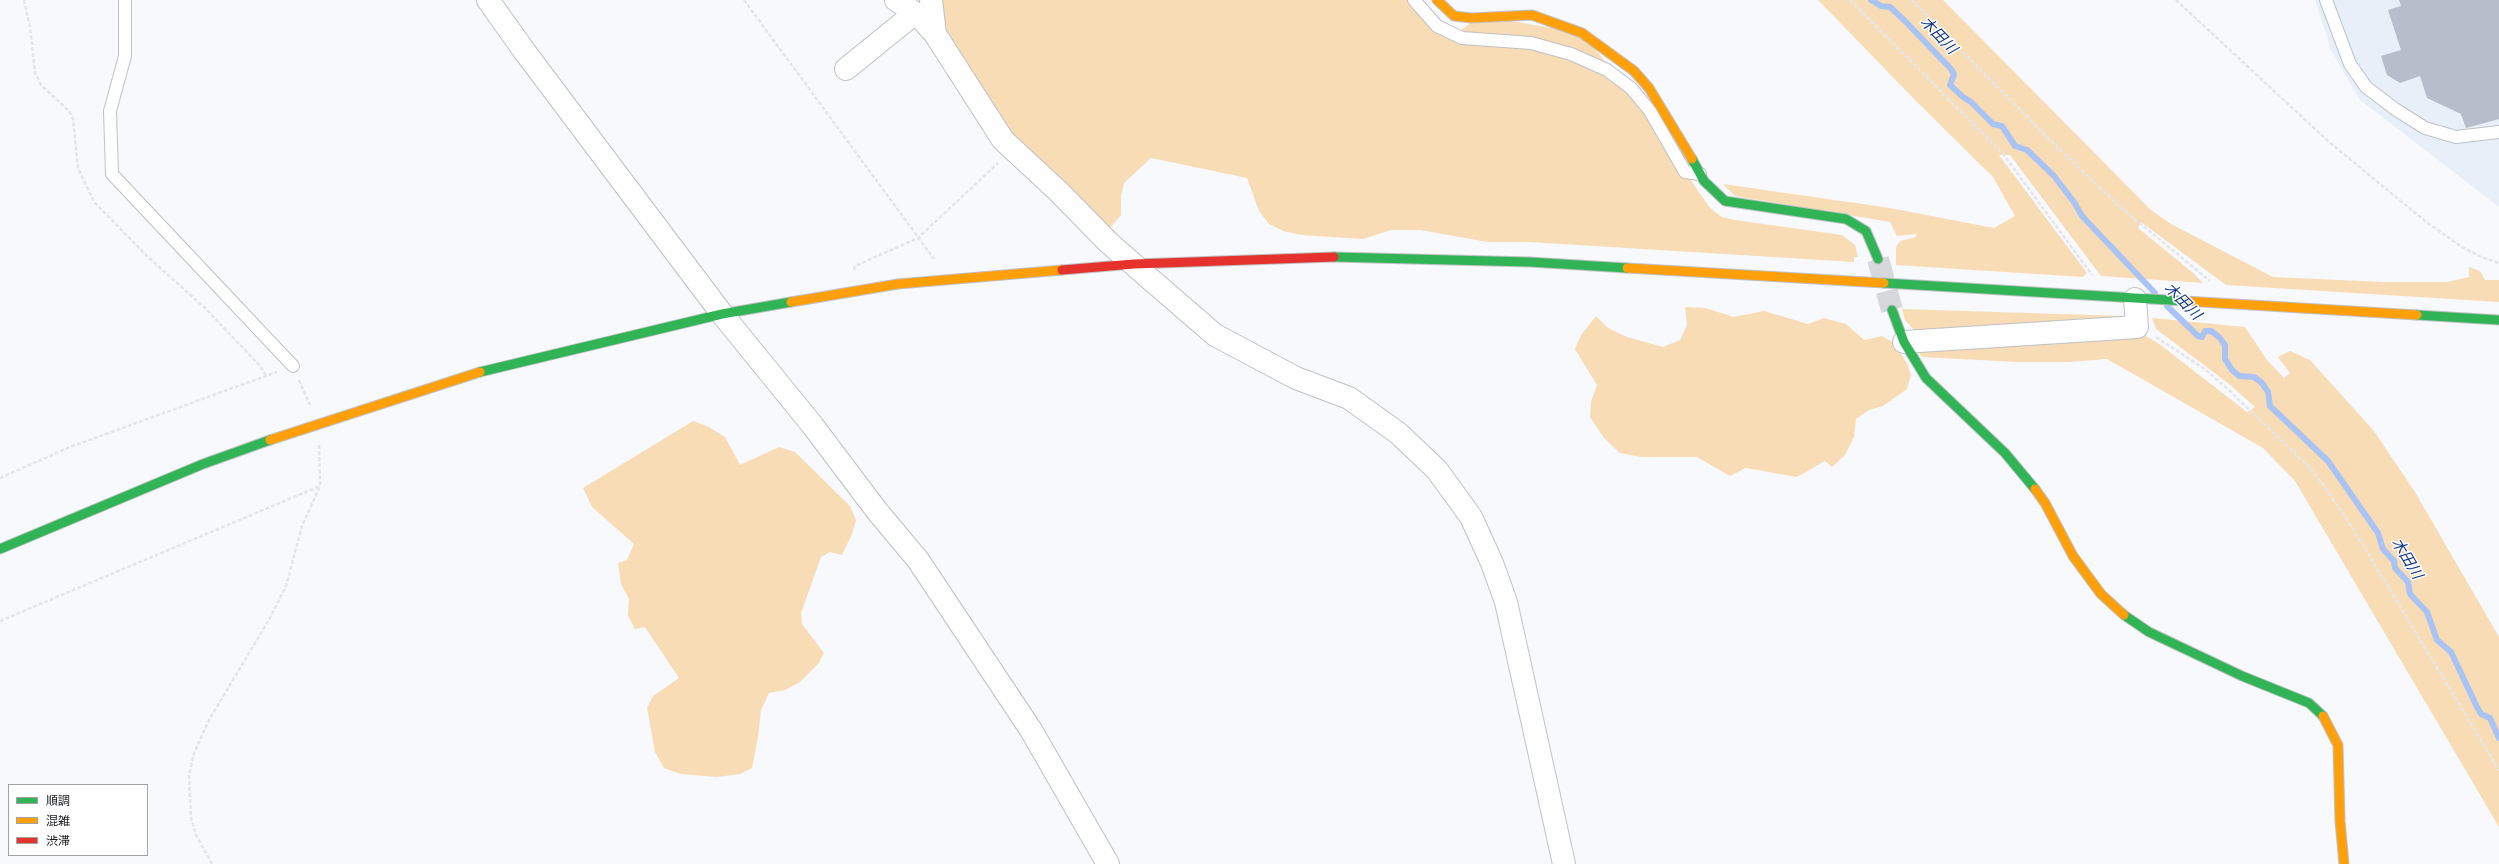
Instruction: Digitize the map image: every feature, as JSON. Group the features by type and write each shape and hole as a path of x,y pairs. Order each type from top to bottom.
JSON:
{"street":[{"path":"488,0 525,52 722,314 813,426 877,512 918,560 1031,730 1108,864"},
{"path":"896,0 923,7 936,34 1003,140 1108,242 1215,335 1296,378 1349,398 1398,433 1437,470 1470,517 1492,563 1506,602 1564,864"},
{"path":"1437,0 1454,16 1472,18 1532,15 1582,32 1634,71 1649,88 1677,131 1700,174 1714,193 1725,201 1846,219 1861,226 1866,231 1878,259"},
{"path":"846,69 923,7"},
{"path":"0,550 203,464 318,423 480,372 722,314 898,284 1134,264 1307,256 1522,262 2499,320"},
{"path":"1904,342 2137,327 2135,299"},
{"path":"1892,310 1904,342 1926,378 2005,453 2032,484 2045,503 2073,556 2102,594 2123,614 2149,632 2242,676 2309,703 2318,709 2332,729 2338,745 2340,821 2344,864"}],"lane":[{"path":"125,0 125,56 110,111 112,174 293,366"},
{"path":"1414,0 1437,26 1462,38 1531,43 1571,54 1607,70 1631,88 1650,111 1685,172 1700,174"},
{"path":"2326,0 2350,64 2366,87 2394,109 2425,128 2456,137 2499,132"}],"path":[{"path":"744,0 939,266 944,281"},
{"path":"1850,0 2004,155 2084,262"},
{"path":"1912,0 2047,137 2119,206 2194,268"},
{"path":"2176,0 2328,141 2407,206 2462,247 2480,257 2499,263"},
{"path":"855,292 853,271 855,266 918,238 1013,149"},
{"path":"2156,337 2205,369 2231,392 2309,467 2325,487 2355,532 2499,770"},
{"path":"0,478 127,425 293,366 318,423 320,486 302,526 286,586 278,603 209,720 194,753 189,775 191,818 196,835 212,864"},
{"path":"0,621 320,486"}],"shaded area":[{"path":"935,0 1424,0 1424,17 1459,31 1474,21 1493,18 1582,33 1689,165 1690,179 1710,208 1722,217 1735,220 1842,235 1855,245 1858,257 1854,257 1854,262 1529,242 1488,242 1420,230 1391,230 1363,239 1301,235 1283,231 1269,224 1259,211 1247,178 1151,158 1124,183 1121,196 1121,215 1109,229 1019,153 942,31"},
{"path":"1818,0 1943,0 2151,210 2171,224 2273,277 2384,282 2447,282 2469,277 2469,267 2480,271 2485,280 2499,280 2499,302 2226,285 2141,222 2138,228 2192,272 2203,283 2101,276 2010,155 1999,155 2087,273 2083,277 1896,265 1896,247 1900,241 1916,237 1916,234 1897,236 1890,222 1735,196 1723,184 1890,208 1994,228 2015,216 1993,177 1917,102"},
{"path":"2315,0 2499,0 2499,207 2359,99 2331,50"},
{"path":"1685,307 1705,308 1734,317 1764,311 1808,324 1824,318 1846,324 1864,340 1882,336 1894,343 1907,363 1911,375 1907,389 1883,406 1869,410 1856,419 1854,437 1845,455 1832,467 1825,461 1797,477 1746,468 1730,476 1697,457 1641,457 1620,453 1604,438 1590,417 1591,402 1597,385 1575,349 1581,335 1596,316 1608,328 1627,337 1663,347 1680,340 1687,325"},
{"path":"1902,309 2123,316 2123,321 1916,332 1905,320"},
{"path":"2152,318 2245,327 2267,360 2284,378 2290,373 2278,357 2290,351 2310,360 2374,431 2415,492 2499,637 2499,827 2295,481 2263,448 2107,359 2069,362 2017,362 1922,357 1916,348 2140,333 2158,343 2247,412 2255,407 2228,383 2156,329"},
{"path":"693,421 709,427 725,437 740,465 779,447 795,452 850,506 856,520 852,534 842,555 830,552 821,557 801,613 802,624 824,653 818,664 800,682 785,690 769,693 761,710 752,768 740,774 717,777 681,774 664,768 655,752 647,708 653,696 679,678 645,627 635,629 628,616 629,599 621,584 618,563 627,560 634,544 592,507 583,488"}],"building":[{"path":"2399,0 2499,0 2499,119 2466,128 2461,114 2427,98 2420,76 2400,83 2387,75 2381,56 2401,50 2388,10 2401,6"}],"waterway":[{"name":"木田川","path":"1871,0 1881,6 1890,7 1904,20 1951,69 1954,74 1950,85 1971,102 1993,124 2002,126 2015,146 2027,150 2054,176 2074,202 2082,216 2155,293"},
{"name":"木田川","path":"2167,306 2198,336 2202,337 2205,331 2211,331 2219,337 2225,345 2225,359 2232,370 2239,376 2254,377 2262,383 2268,392 2270,406 2328,461 2378,533 2383,549 2394,561 2395,568 2408,582 2410,594 2427,612 2437,640 2451,652 2477,707 2481,714 2490,718 2499,738"}],"tunnel":[{"path":"1878,259 1892,310"}],"traffic: fast":[{"path":"1692,159 1704,181 1725,201 1846,219 1866,231 1878,259"},
{"path":"1334,257 1530,262 1627,268"},
{"path":"1884,283 2185,301"},
{"path":"480,372 722,314 791,302"},
{"path":"1892,310 1904,342 1926,378 2005,453 2035,489"},
{"path":"2417,315 2499,320"},
{"path":"0,549 203,464 270,440"},
{"path":"2124,615 2149,632 2242,676 2309,703 2323,716"}],"traffic: slow":[{"path":"1437,0 1454,16 1471,18 1532,15 1582,33 1634,71 1649,88 1692,159"},
{"path":"1627,268 1884,283"},
{"path":"791,302 898,284 1062,270"},
{"path":"2185,301 2417,315"},
{"path":"270,440 480,372"},
{"path":"2035,489 2045,503 2073,556 2101,594 2124,615"},
{"path":"2323,716 2338,745 2340,821 2344,864"}],"traffic: jam":[{"path":"1062,270 1134,264 1334,257"}]}
